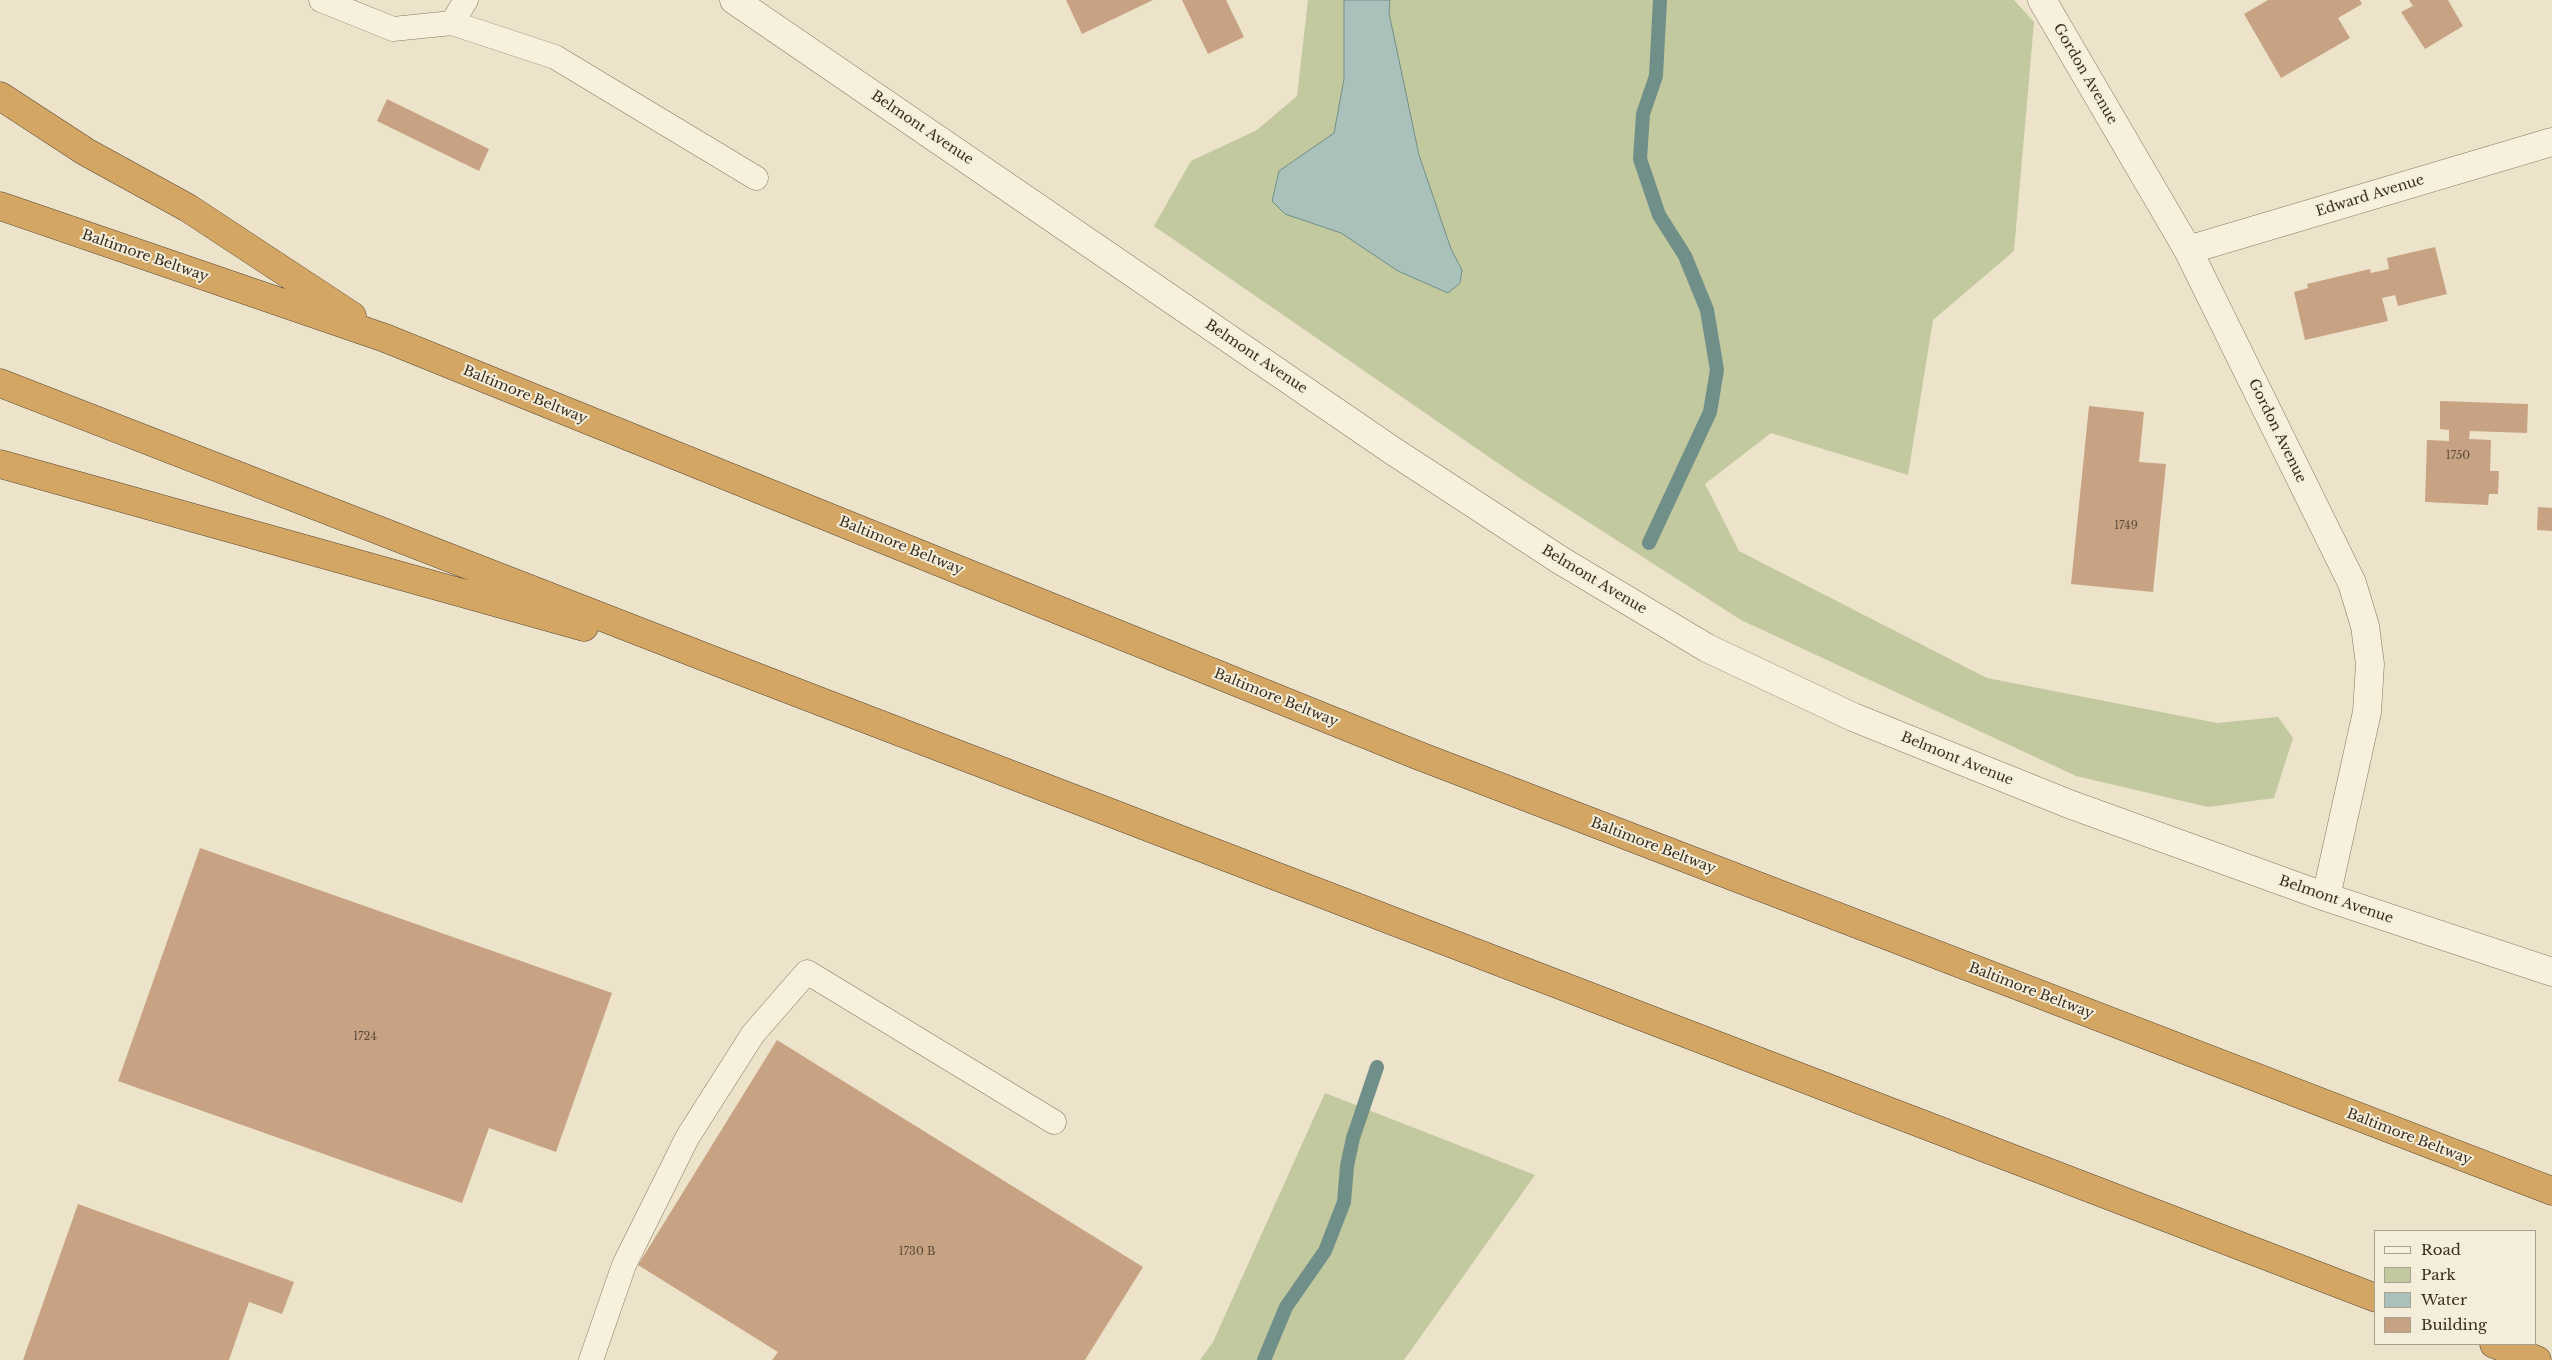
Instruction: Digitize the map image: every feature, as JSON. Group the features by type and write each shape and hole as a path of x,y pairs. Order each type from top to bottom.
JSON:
{"highway":[{"path":"0,96 86,152 188,208 385,338"},
{"name":"Baltimore Beltway","path":"0,206 385,338 1417,755 2552,1191"},
{"path":"0,383 733,668 2374,1297"},
{"path":"0,464 733,668"},
{"path":"2497,1345 2537,1360"}],"street":[{"name":"Belmont Avenue","path":"734,0 1402,457 1560,560 1707,648 1853,717 2069,804 2326,897 2552,972"},
{"name":"Gordon Avenue","path":"2042,0 2188,250 2352,583 2365,626 2370,664 2366,712 2326,897"},
{"name":"Edward Avenue","path":"2188,250 2552,142"}],"lane":[{"path":"321,0 393,29 452,23 555,57 756,178"},
{"path":"452,23 466,0"},
{"path":"591,1360 624,1265 687,1138 753,1034 807,972 1054,1122"}],"green space":[{"path":"1308,0 2014,0 2034,22 2014,251 1933,320 1908,475 1771,433 1705,484 1739,551 1987,678 2217,723 2278,717 2293,738 2274,798 2208,807 2076,776 1741,620 1518,477 1154,226 1191,161 1257,130 1297,96"},
{"path":"1325,1093 1535,1175 1404,1360 1200,1360 1213,1342"}],"water":[{"path":"1344,0 1390,0 1389,13 1419,155 1451,249 1462,270 1460,283 1448,293 1398,271 1341,233 1285,214 1272,201 1279,171 1334,133 1344,79"}],"building":[{"path":"1066,0 1153,0 1082,34"},
{"path":"1182,0 1226,0 1244,37 1208,54"},
{"path":"2268,0 2360,0 2362,4 2338,18 2350,38 2281,78 2244,14"},
{"path":"2409,0 2448,0 2463,26 2425,49 2401,12 2413,6"},
{"path":"387,99 489,149 479,171 377,121"},
{"path":"2435,247 2447,294 2398,306 2395,295 2382,298 2388,321 2305,340 2294,292 2308,288 2307,284 2370,269 2371,273 2389,269 2387,258"},
{"path":"2440,401 2528,404 2527,433 2470,431 2469,439 2491,440 2490,471 2499,471 2498,494 2489,494 2488,505 2425,502 2427,440 2449,441 2449,430 2440,429"},
{"path":"2089,406 2144,412 2139,462 2166,464 2153,592 2071,584"},
{"path":"2538,507 2552,508 2552,531 2537,530"},
{"path":"200,848 612,993 556,1152 489,1128 462,1203 118,1081"},
{"path":"777,1040 1143,1267 1085,1360 772,1360 778,1352 638,1265"},
{"path":"78,1204 294,1282 282,1314 249,1302 229,1360 23,1360"}],"waterway":[{"path":"1649,543 1710,412 1717,370 1707,310 1685,256 1659,215 1640,159 1643,114 1656,76 1660,0"},
{"path":"1264,1360 1286,1307 1325,1251 1344,1202 1347,1166 1353,1138 1377,1067"}]}
